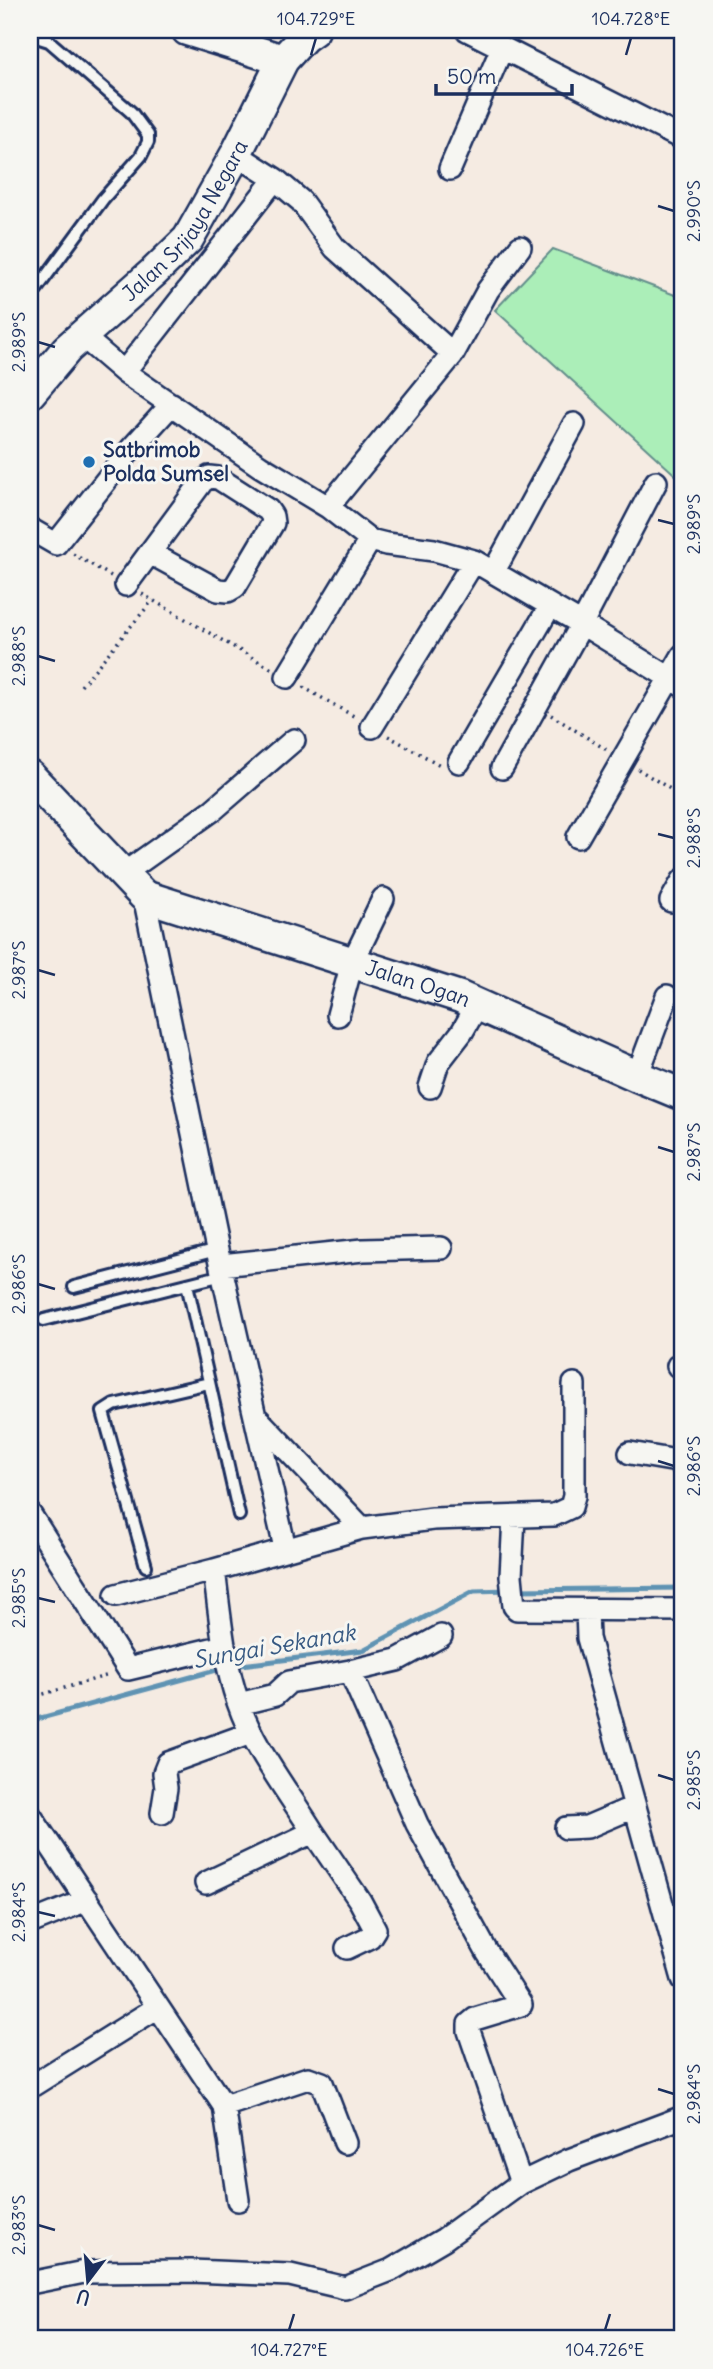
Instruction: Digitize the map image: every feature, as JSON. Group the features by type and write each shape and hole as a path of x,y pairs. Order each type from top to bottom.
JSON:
{"main road":[{"path":"187,30 283,60"},
{"name":"Jalan Srijaya Negara","path":"30,393 67,349 155,272 188,239 236,154 283,60 314,30"},
{"name":"Jalan Ogan","path":"30,776 144,896 478,1004 683,1095"}],"street":[{"path":"467,30 680,133"},
{"path":"450,169 502,48"},
{"path":"236,154 275,179 301,201 335,248 453,354"},
{"path":"124,372 275,179"},
{"path":"328,507 453,354 488,290 520,247"},
{"path":"82,336 124,372 260,466 328,507 370,540 434,550 474,561 676,682"},
{"path":"30,529 56,544 131,449 172,404"},
{"path":"494,571 575,424"},
{"path":"242,493 260,466"},
{"path":"126,585 150,552 202,482 209,477 218,478 268,510 272,516 272,523 235,586 228,591 218,590 150,552"},
{"path":"502,768 582,624 656,482"},
{"path":"287,677 370,540"},
{"path":"372,727 474,561"},
{"path":"459,762 550,606"},
{"path":"578,837 676,682 683,655"},
{"path":"123,874 213,810 294,740"},
{"path":"671,901 683,880"},
{"path":"144,896 220,1263 285,1548"},
{"path":"338,1015 352,962 383,899"},
{"path":"637,1076 667,996"},
{"path":"430,1087 438,1063 462,1032 478,1004"},
{"path":"220,1263 363,1250 441,1248"},
{"path":"116,1595 362,1528 433,1519 554,1515 571,1507 574,1496 575,1384"},
{"path":"255,1416 362,1528"},
{"path":"630,1453 683,1462"},
{"path":"30,1515 128,1669 225,1652"},
{"path":"514,1517 511,1576 514,1606 521,1610 683,1610"},
{"path":"214,1570 232,1683 251,1733 360,1901 375,1929 370,1937 347,1948"},
{"path":"587,1610 587,1638 683,1979"},
{"path":"239,1704 275,1695 289,1682 397,1660 441,1636"},
{"path":"350,1671 417,1824 487,1952 521,2005 475,2019 470,2024 470,2031 521,2183"},
{"path":"162,1813 166,1788 164,1773 168,1763 251,1733"},
{"path":"566,1828 587,1827 634,1807"},
{"path":"30,1816 224,2106 237,2200"},
{"path":"206,1883 313,1832"},
{"path":"30,1923 87,1900"},
{"path":"30,2087 158,2007"},
{"path":"224,2106 307,2078 316,2080 322,2082 345,2143"},
{"path":"30,2283 84,2273 191,2271 290,2275 345,2288 391,2270 444,2239 521,2183 569,2160 683,2117"}],"lane":[{"path":"30,35 49,41 131,112 148,135 148,142 141,156 103,199 30,298"},
{"path":"44,1321 187,1284 220,1263"},
{"path":"74,1287 220,1263"},
{"path":"187,1284 239,1515"},
{"path":"146,1566 103,1412 114,1405 209,1383"}],"path":[{"path":"56,544 438,766 452,767 459,762"},
{"path":"81,686 153,600"},
{"path":"30,1699 128,1669"}],"green space":[{"path":"553,249 683,298 683,482 495,310"}],"waterway":[{"name":"Sungai Sekanak","path":"518,1590 683,1588"},
{"name":"Sungai Sekanak","path":"233,1666 363,1650 474,1591 509,1590"},
{"name":"Sungai Sekanak","path":"30,1721 224,1668"}],"place":[{"name":"Satbrimob Polda Sumsel","path":"89,462"}]}
